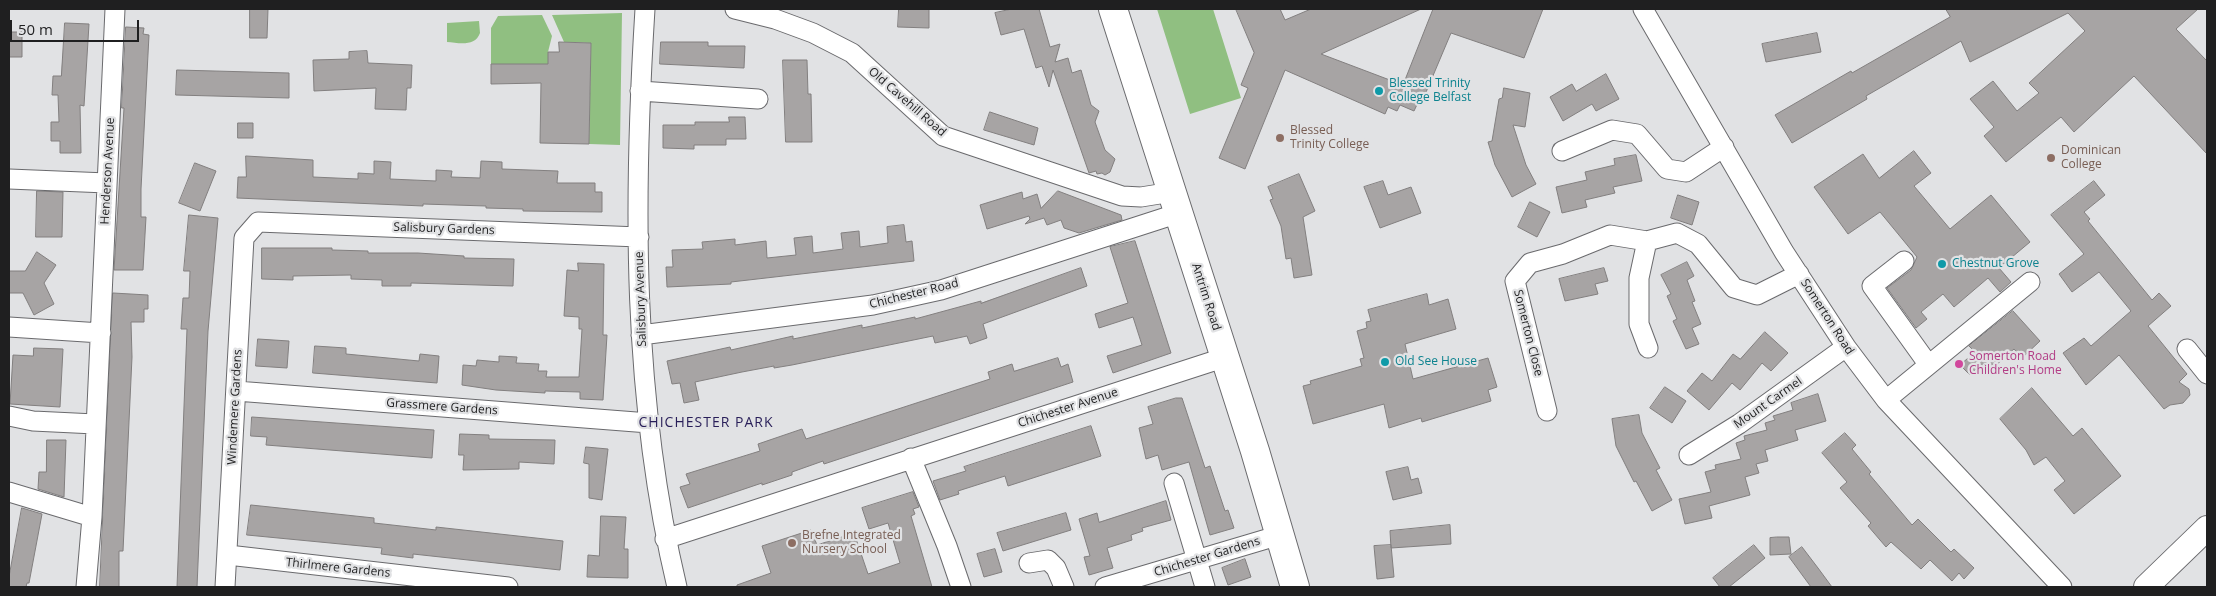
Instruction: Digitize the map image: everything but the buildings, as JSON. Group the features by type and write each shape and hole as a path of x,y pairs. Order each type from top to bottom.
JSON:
{"main road":[{"name":"Antrim Road","path":"1113,9 1226,358 1295,587"}],"street":[{"name":"Henderson Avenue","path":"86,587 92,517 115,9"},
{"name":"Salisbury Avenue","path":"645,9 640,91 639,237 641,335 648,423 665,539 677,587"},
{"name":"Old Cavehill Road","path":"736,9 775,19 813,33 852,53 943,136 1122,196 1141,196 1176,203"},
{"name":"Somerton Road","path":"1643,9 1799,274 1846,347 1886,400 2062,587"},
{"path":"640,91 758,99"},
{"path":"1562,151 1612,130 1637,134 1667,169 1686,172 1724,147"},
{"path":"9,179 107,183"},
{"name":"Chichester Road","path":"641,335 873,305 940,290 1176,203"},
{"name":"Salisbury Gardens","path":"251,228 258,222 639,237"},
{"name":"Windemere Gardens","path":"225,587 244,238 251,228"},
{"name":"Somerton Close","path":"1547,411 1515,281 1530,263 1563,254 1610,235 1647,241 1677,232 1698,244 1734,288 1757,295 1799,274"},
{"path":"1647,241 1638,278 1639,324 1648,348"},
{"path":"1904,261 1872,286 1928,364"},
{"path":"1886,400 2030,282"},
{"path":"9,326 101,333"},
{"name":"Mount Carmel","path":"1689,456 1739,424 1846,347"},
{"path":"2187,349 2207,374"},
{"name":"Chichester Avenue","path":"665,539 911,458 1226,358"},
{"name":"Grassmere Gardens","path":"236,391 648,423"},
{"path":"9,416 33,421 95,424"},
{"path":"911,458 947,546 961,587"},
{"path":"1174,483 1205,587"},
{"path":"9,492 92,517"},
{"path":"2146,587 2207,528"},
{"name":"Chichester Gardens","path":"1105,587 1280,535"},
{"name":"Thirlmere Gardens","path":"228,555 508,587"},
{"path":"1030,563 1048,560 1056,568 1064,587"}],"green space":[{"path":"1157,9 1213,9 1241,98 1190,114"},
{"path":"622,13 620,145 589,144 591,43 564,42 552,15"},
{"path":"542,15 552,36 548,52 548,64 491,64 491,28 498,16"},
{"path":"479,21 480,33 471,42 447,42 447,23"}],"place":[{"name":"Blessed Trinity College Belfast","path":"1379,91"},
{"name":"Blessed Trinity College","path":"1280,138"},
{"name":"Dominican College","path":"2051,158"},
{"name":"Chestnut Grove","path":"1942,264"},
{"name":"Old See House","path":"1385,362"},
{"name":"Somerton Road Children's Home","path":"1959,364"},
{"name":"Brefne Integrated Nursery School","path":"792,543"}],"district":[{"name":"CHICHESTER PARK","path":"706,423"}]}
